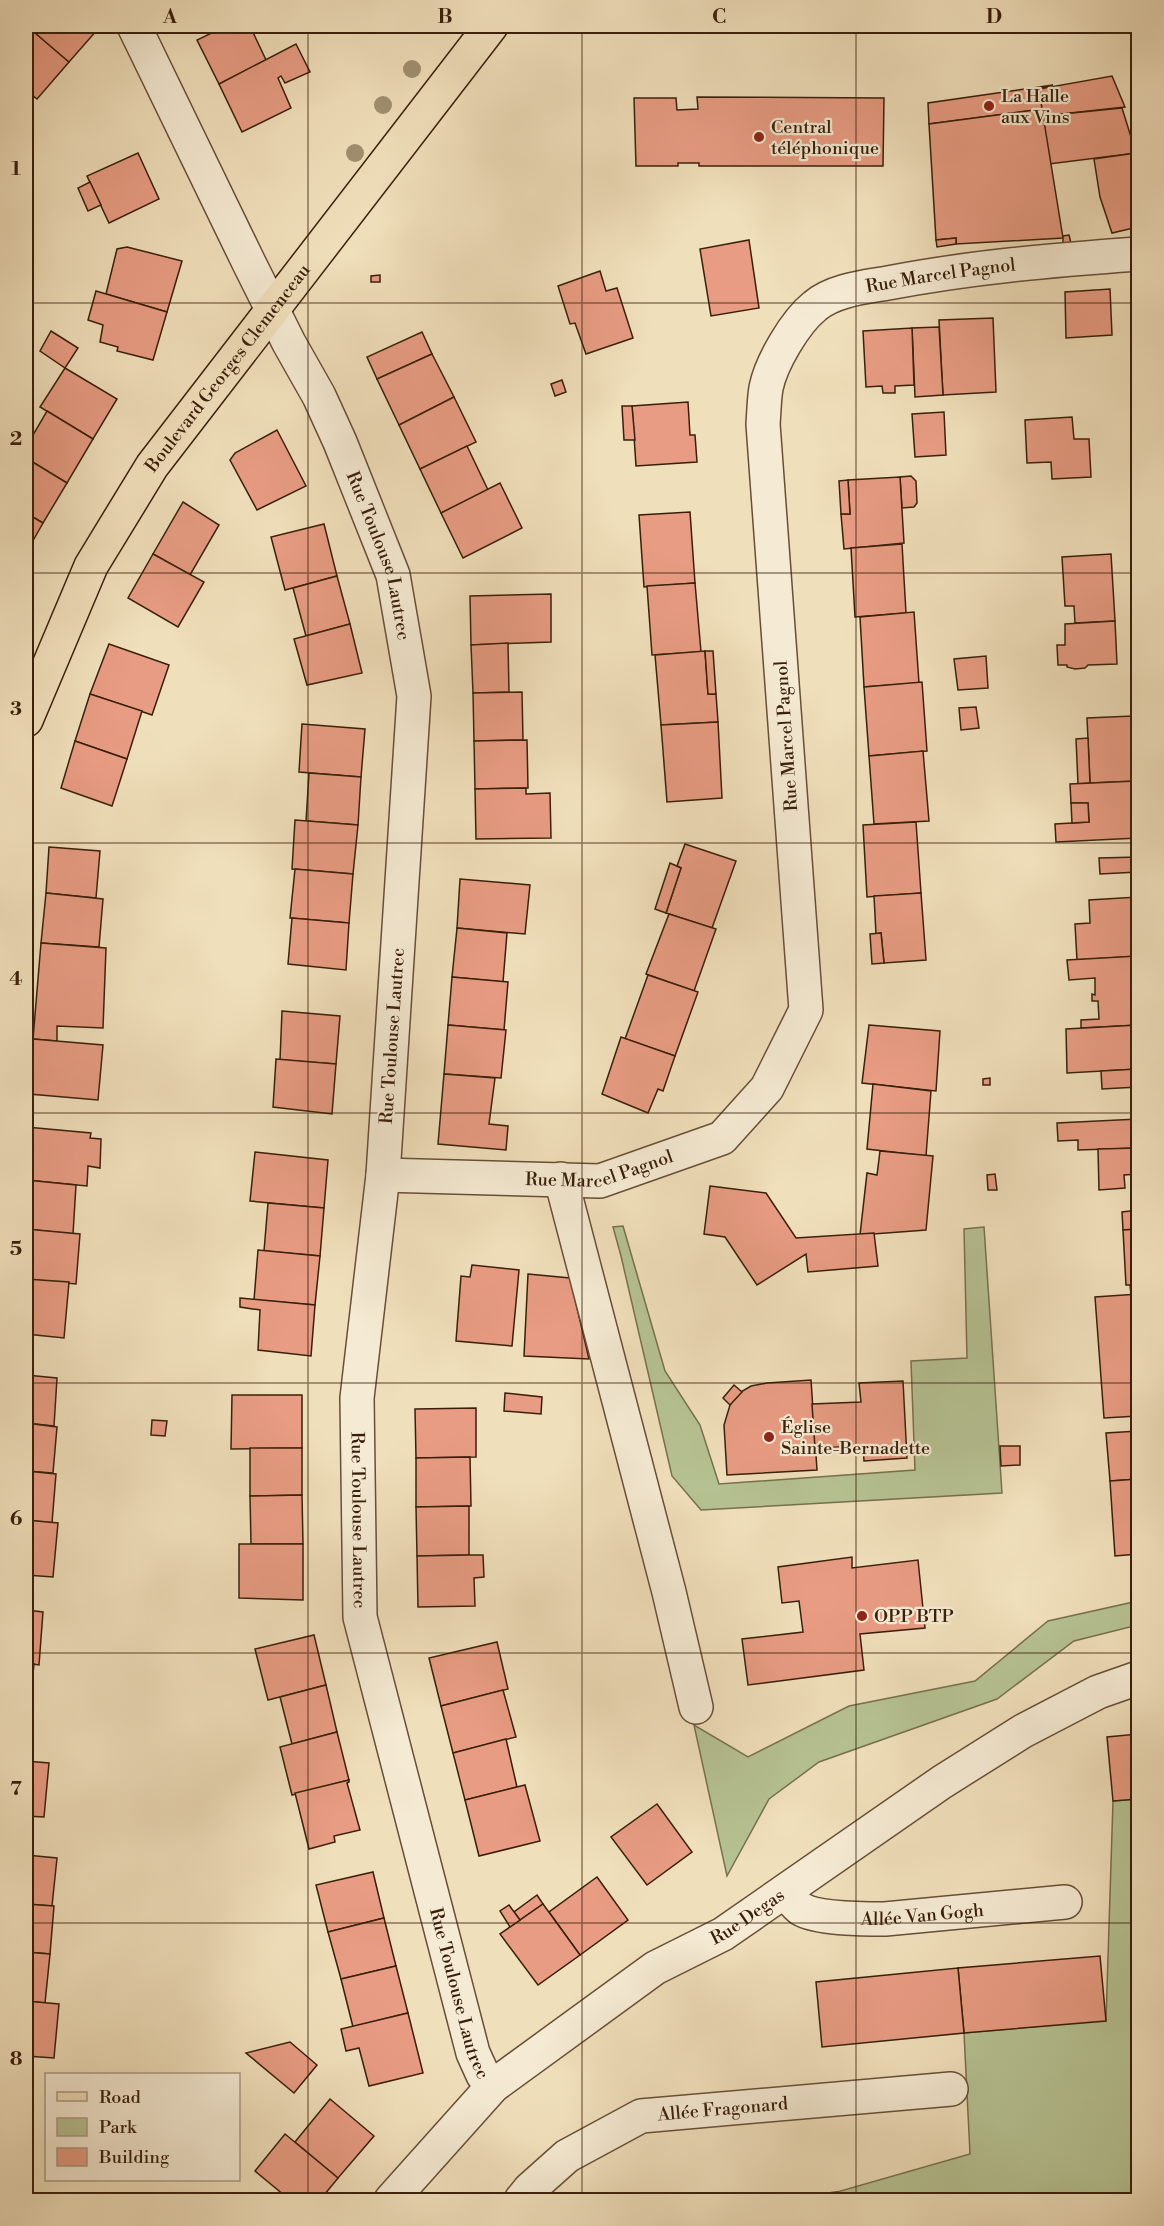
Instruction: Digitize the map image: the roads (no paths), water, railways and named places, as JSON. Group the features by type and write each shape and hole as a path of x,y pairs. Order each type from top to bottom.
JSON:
{"main road":[{"name":"Boulevard Georges Clemenceau","path":"26,720 91,566 152,466 484,35 506,26"}],"street":[{"name":"Rue Toulouse Lautrec","path":"134,26 272,308 332,423 393,575 414,696 383,1175 357,1398 360,1617 473,2053 483,2075 493,2086"},
{"name":"Rue Marcel Pagnol","path":"383,1175 600,1181 722,1138 767,1088 806,1010 763,424 766,386 777,361 795,327 815,305 841,293 948,271 1138,254"},
{"path":"561,1179 669,1592 696,1707"},
{"name":"Rue Degas","path":"391,2200 493,2086 655,1968 723,1934 942,1782 1023,1731 1098,1692 1138,1678"},
{"name":"Allée Van Gogh","path":"785,1892 802,1910 833,1917 856,1919 885,1919 1065,1902"},
{"name":"Allée Fragonard","path":"521,2200 567,2156 640,2116 951,2089"}],"place":[{"name":"La Halle aux Vins","path":"989,106"},
{"name":"Central téléphonique","path":"759,137"},
{"name":"Église Sainte-Bernadette","path":"769,1437"},
{"name":"OPP BTP","path":"862,1616"}]}
